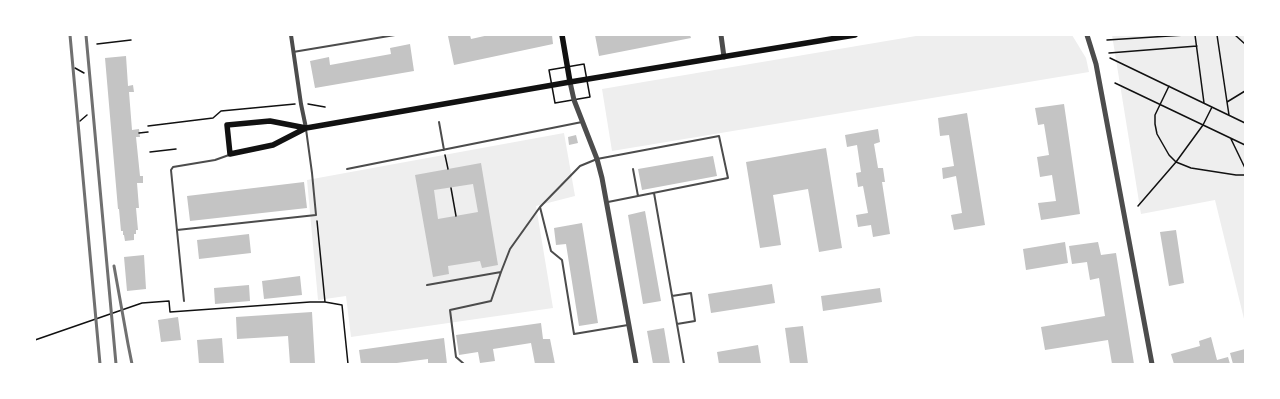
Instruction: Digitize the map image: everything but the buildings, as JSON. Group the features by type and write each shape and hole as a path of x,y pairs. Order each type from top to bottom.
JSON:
{"main road":[{"path":"562,35 570,82"},
{"path":"306,128 270,122 227,125 230,154 273,145 306,128 570,82 724,58 855,35"}],"street":[{"path":"291,35 306,128"},
{"path":"721,35 724,58"},
{"path":"1087,35 1096,64 1152,364"},
{"path":"570,82 597,159 607,202 636,364"}],"lane":[{"path":"294,52 395,35"},
{"path":"439,122 444,150"},
{"path":"347,169 583,122"},
{"path":"177,230 316,215 306,128"},
{"path":"464,364 456,357 450,310 491,301 510,249 540,207 580,166 597,159 719,136 728,178 607,202"},
{"path":"184,301 172,168 215,160 230,154"},
{"path":"632,169 638,196"},
{"path":"654,193 684,364"},
{"path":"540,207 550,251 562,260 574,334 629,325"},
{"path":"427,285 501,272"},
{"path":"672,296 691,293 695,321 677,324"}],"path":[{"path":"1107,40 1185,35"},
{"path":"1195,35 1204,103"},
{"path":"1217,35 1229,115"},
{"path":"1235,35 1245,44"},
{"path":"97,44 131,40"},
{"path":"1109,53 1197,46"},
{"path":"1110,58 1245,123"},
{"path":"75,68 84,73"},
{"path":"1115,83 1245,145"},
{"path":"1169,86 1155,115 1157,134 1169,155 1176,162 1191,168 1245,175"},
{"path":"1227,102 1245,91"},
{"path":"148,126 213,118 221,111 301,104 312,104 325,107"},
{"path":"1138,206 1176,162 1203,125 1212,106"},
{"path":"80,121 87,115"},
{"path":"139,133 148,132"},
{"path":"1231,138 1245,168"},
{"path":"150,152 176,149"},
{"path":"444,150 448,169"},
{"path":"451,188 456,216"},
{"path":"316,215 325,302"},
{"path":"35,340 142,303 169,301 170,312 325,302 342,305 348,364"}],"shaded area":[{"path":"922,35 1072,35 1086,58 1089,72 612,151 602,89"},
{"path":"1112,35 1245,35 1245,323 1215,200 1141,214"},
{"path":"564,133 575,196 536,206 553,308 351,337 346,296 318,300 307,180"}],"railway":[{"path":"70,35 100,364"},
{"path":"86,35 116,364"},
{"path":"114,266 132,364"}]}
